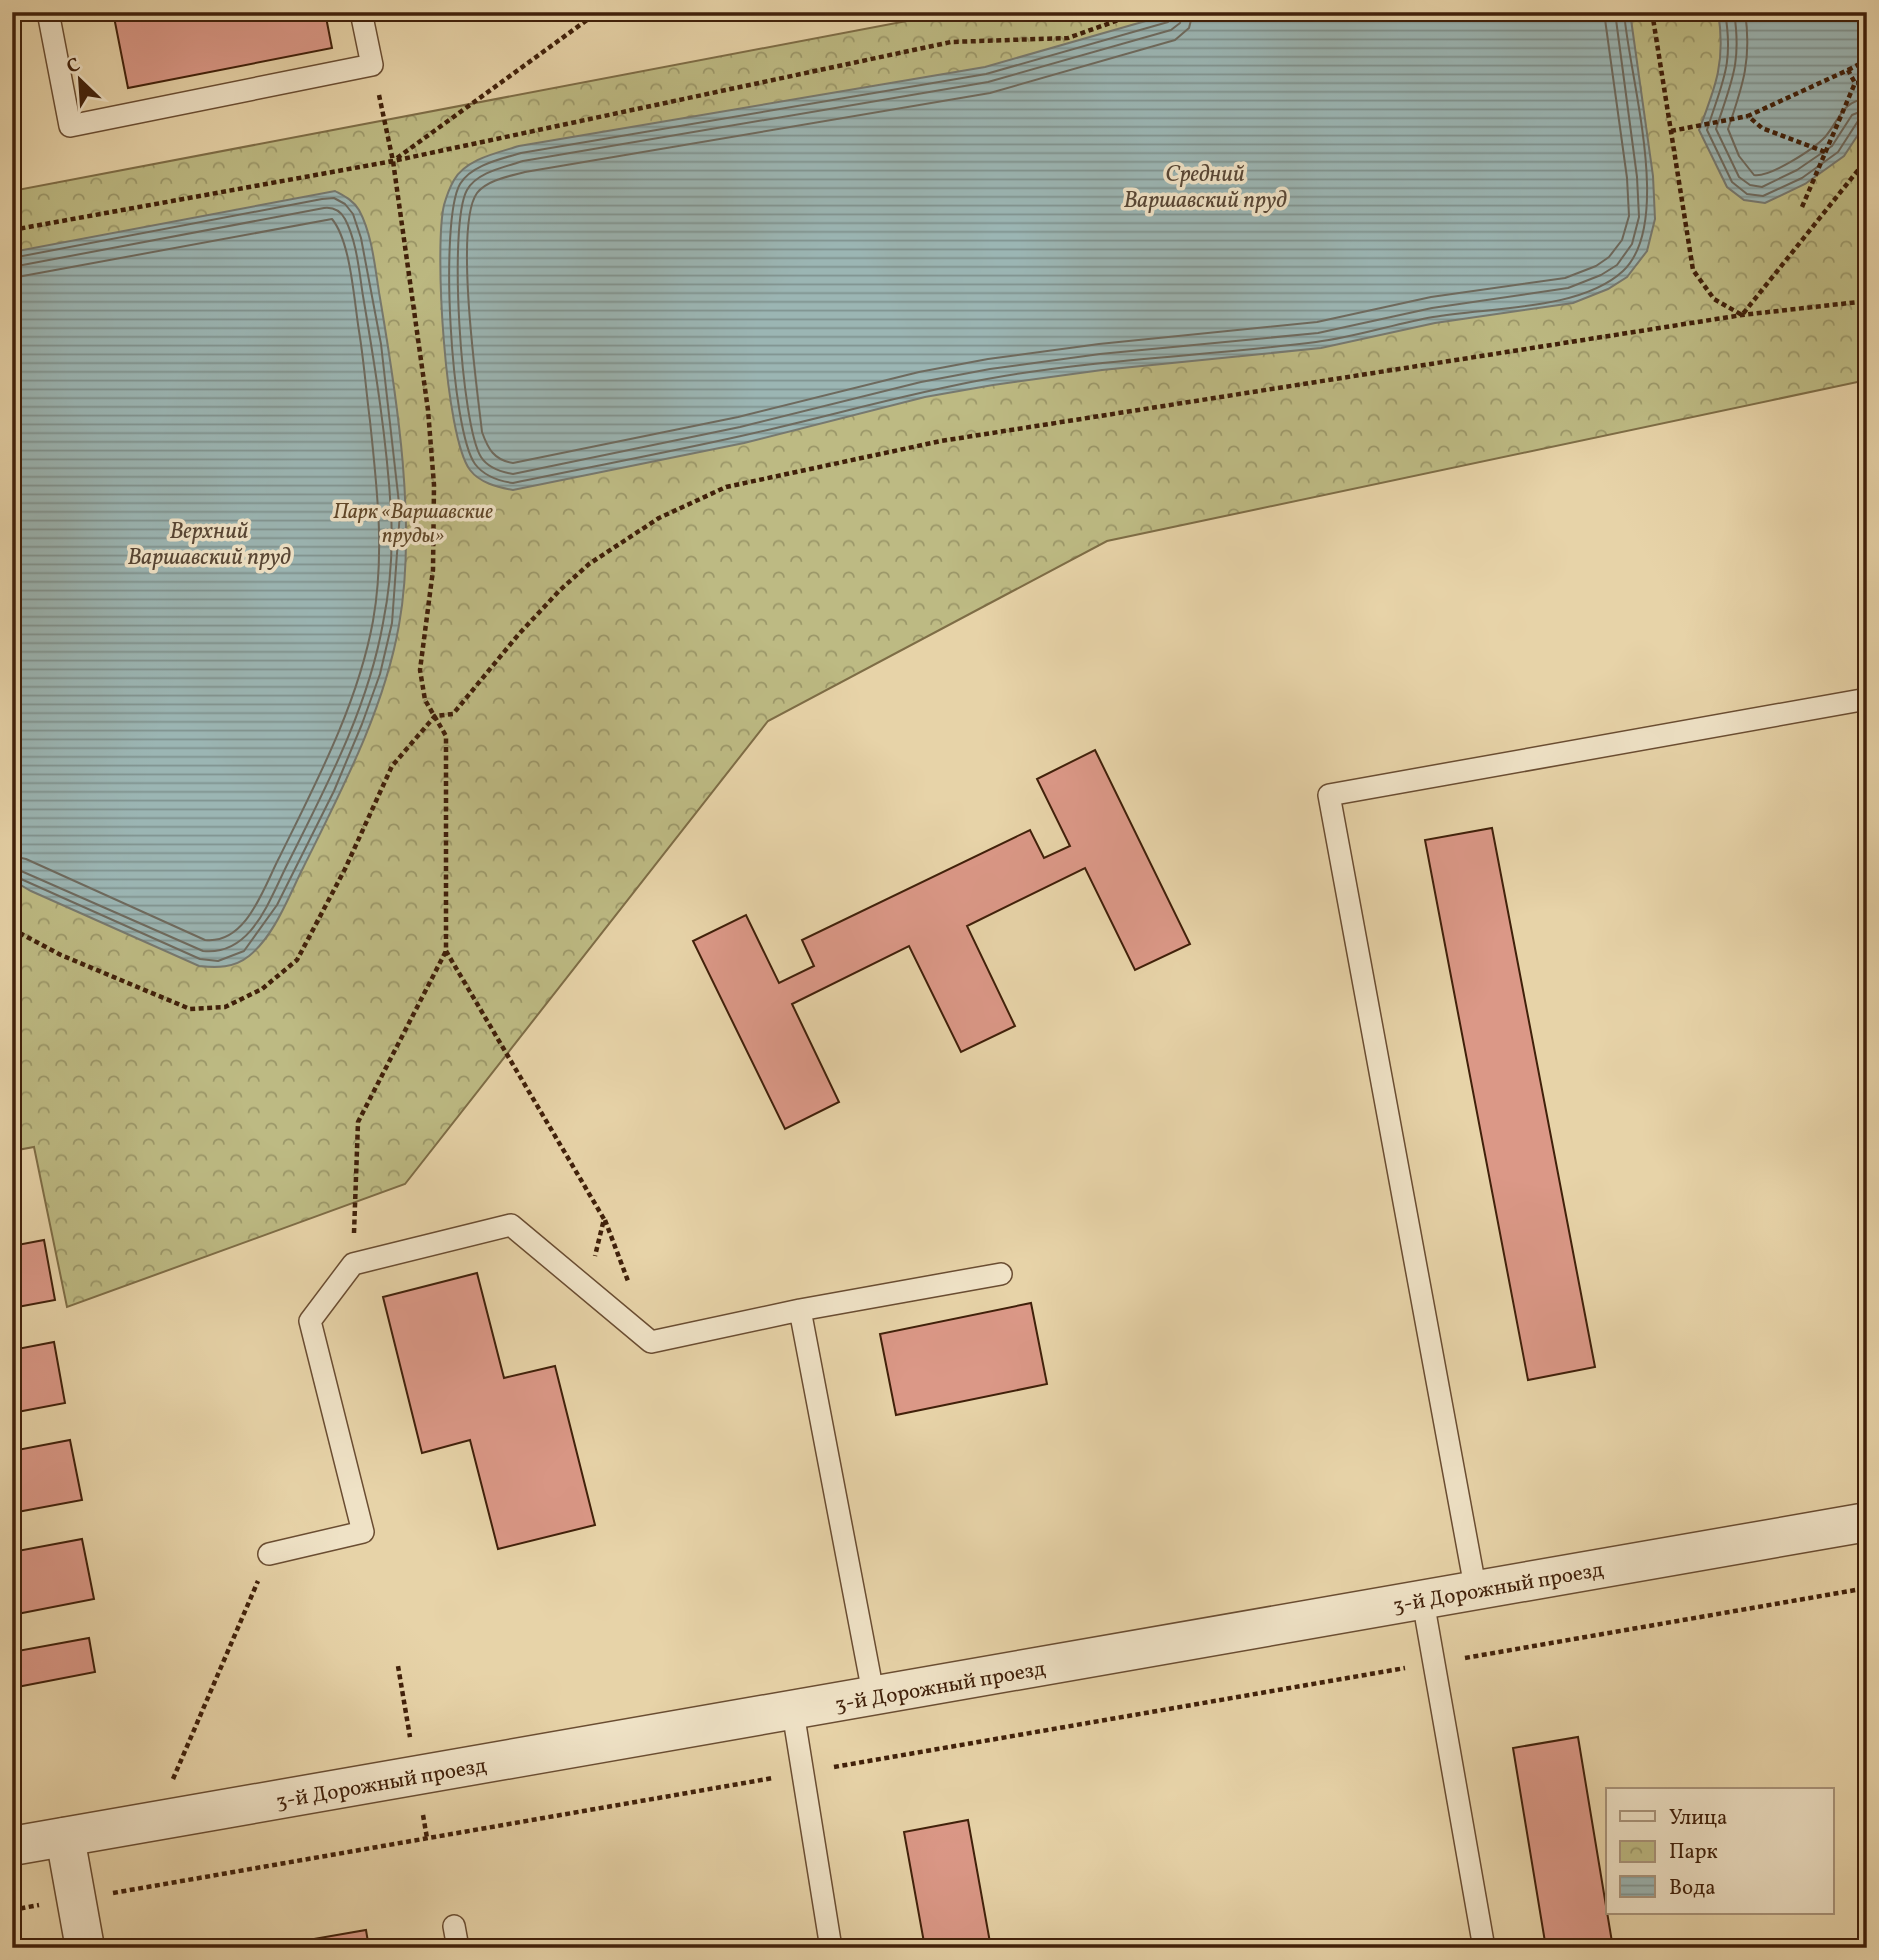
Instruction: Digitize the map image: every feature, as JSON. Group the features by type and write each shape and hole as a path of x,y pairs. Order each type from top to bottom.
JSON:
{"street":[{"name":"3-й Дорожный проезд","path":"12,1846 874,1698 1867,1522"},
{"path":"65,1838 85,1948"}],"lane":[{"path":"48,12 70,127 372,65 361,12"},
{"path":"1476,1592 1329,795 1867,699"},
{"path":"269,1554 363,1532 310,1321 353,1264 511,1225 651,1342 800,1310 1001,1274"},
{"path":"800,1310 874,1698"},
{"path":"1423,1601 1484,1948"},
{"path":"793,1712 831,1948"},
{"path":"454,1926 458,1948"}],"path":[{"path":"393,161 598,12"},
{"path":"12,230 393,161 951,42 1068,38 1141,12"},
{"path":"1652,12 1693,270 1714,299 1742,315"},
{"path":"1671,131 1748,116 1867,60"},
{"path":"353,1264 358,1122 446,951 446,736 425,700 420,670 433,570 434,485 429,410 393,161 372,65"},
{"path":"1848,71 1855,83"},
{"path":"1855,83 1867,82"},
{"path":"1802,207 1855,83"},
{"path":"1748,116 1762,128 1825,152"},
{"path":"1742,315 1867,159"},
{"path":"12,929 61,955 190,1009 225,1007 262,989 297,960 345,869 391,766 435,716 453,714 518,635 560,590 589,564 659,518 726,487 941,442 1742,315 1867,301"},
{"path":"446,951 604,1219 586,1287"},
{"path":"12,1910 1867,1588"},
{"path":"155,1822 251,1596"}],"green space":[{"name":"Парк «Варшавские пруды»","path":"954,12 1867,12 1867,380 1107,541 768,721 405,1184 67,1307 34,1147 12,1151 12,191"}],"water":[{"name":"Средний Варшавский пруд","path":"1177,12 1630,12 1653,176 1655,219 1647,251 1627,277 1608,289 1573,303 1435,323 1321,348 1102,370 993,385 925,397 744,443 513,490 484,481 470,470 461,451 448,383 440,260 444,205 454,180 466,167 483,158 519,146 985,67"},
{"path":"1718,12 1867,12 1867,121 1844,156 1805,184 1765,203 1744,200 1727,187 1699,130 1718,72 1721,44"},
{"name":"Верхний Варшавский пруд","path":"335,191 357,207 364,220 375,265 393,377 405,504 406,546 399,625 383,689 372,720 331,811 273,927 258,948 243,960 225,966 199,966 12,880 12,252"}],"building":[{"path":"113,12 325,12 332,48 128,88"},
{"path":"1095,750 1190,944 1135,970 1085,868 967,926 1015,1026 961,1052 909,946 792,1004 839,1102 785,1129 693,941 746,915 779,983 814,966 802,940 1030,830 1044,858 1070,846 1037,779"},
{"path":"1492,828 1595,1367 1528,1380 1425,840"},
{"path":"44,1240 55,1300 12,1308 12,1246"},
{"path":"477,1273 504,1378 555,1366 595,1525 498,1549 470,1440 422,1453 383,1297"},
{"path":"1031,1303 1047,1384 896,1415 880,1334"},
{"path":"54,1342 65,1403 12,1413 12,1350"},
{"path":"70,1440 82,1500 12,1513 12,1451"},
{"path":"82,1539 94,1599 12,1615 12,1552"},
{"path":"89,1638 95,1672 12,1688 12,1652"},
{"path":"1578,1737 1613,1948 1546,1948 1513,1748"},
{"path":"968,1820 991,1948 925,1948 904,1832"},
{"path":"366,1930 369,1948 303,1948 302,1941"}]}
